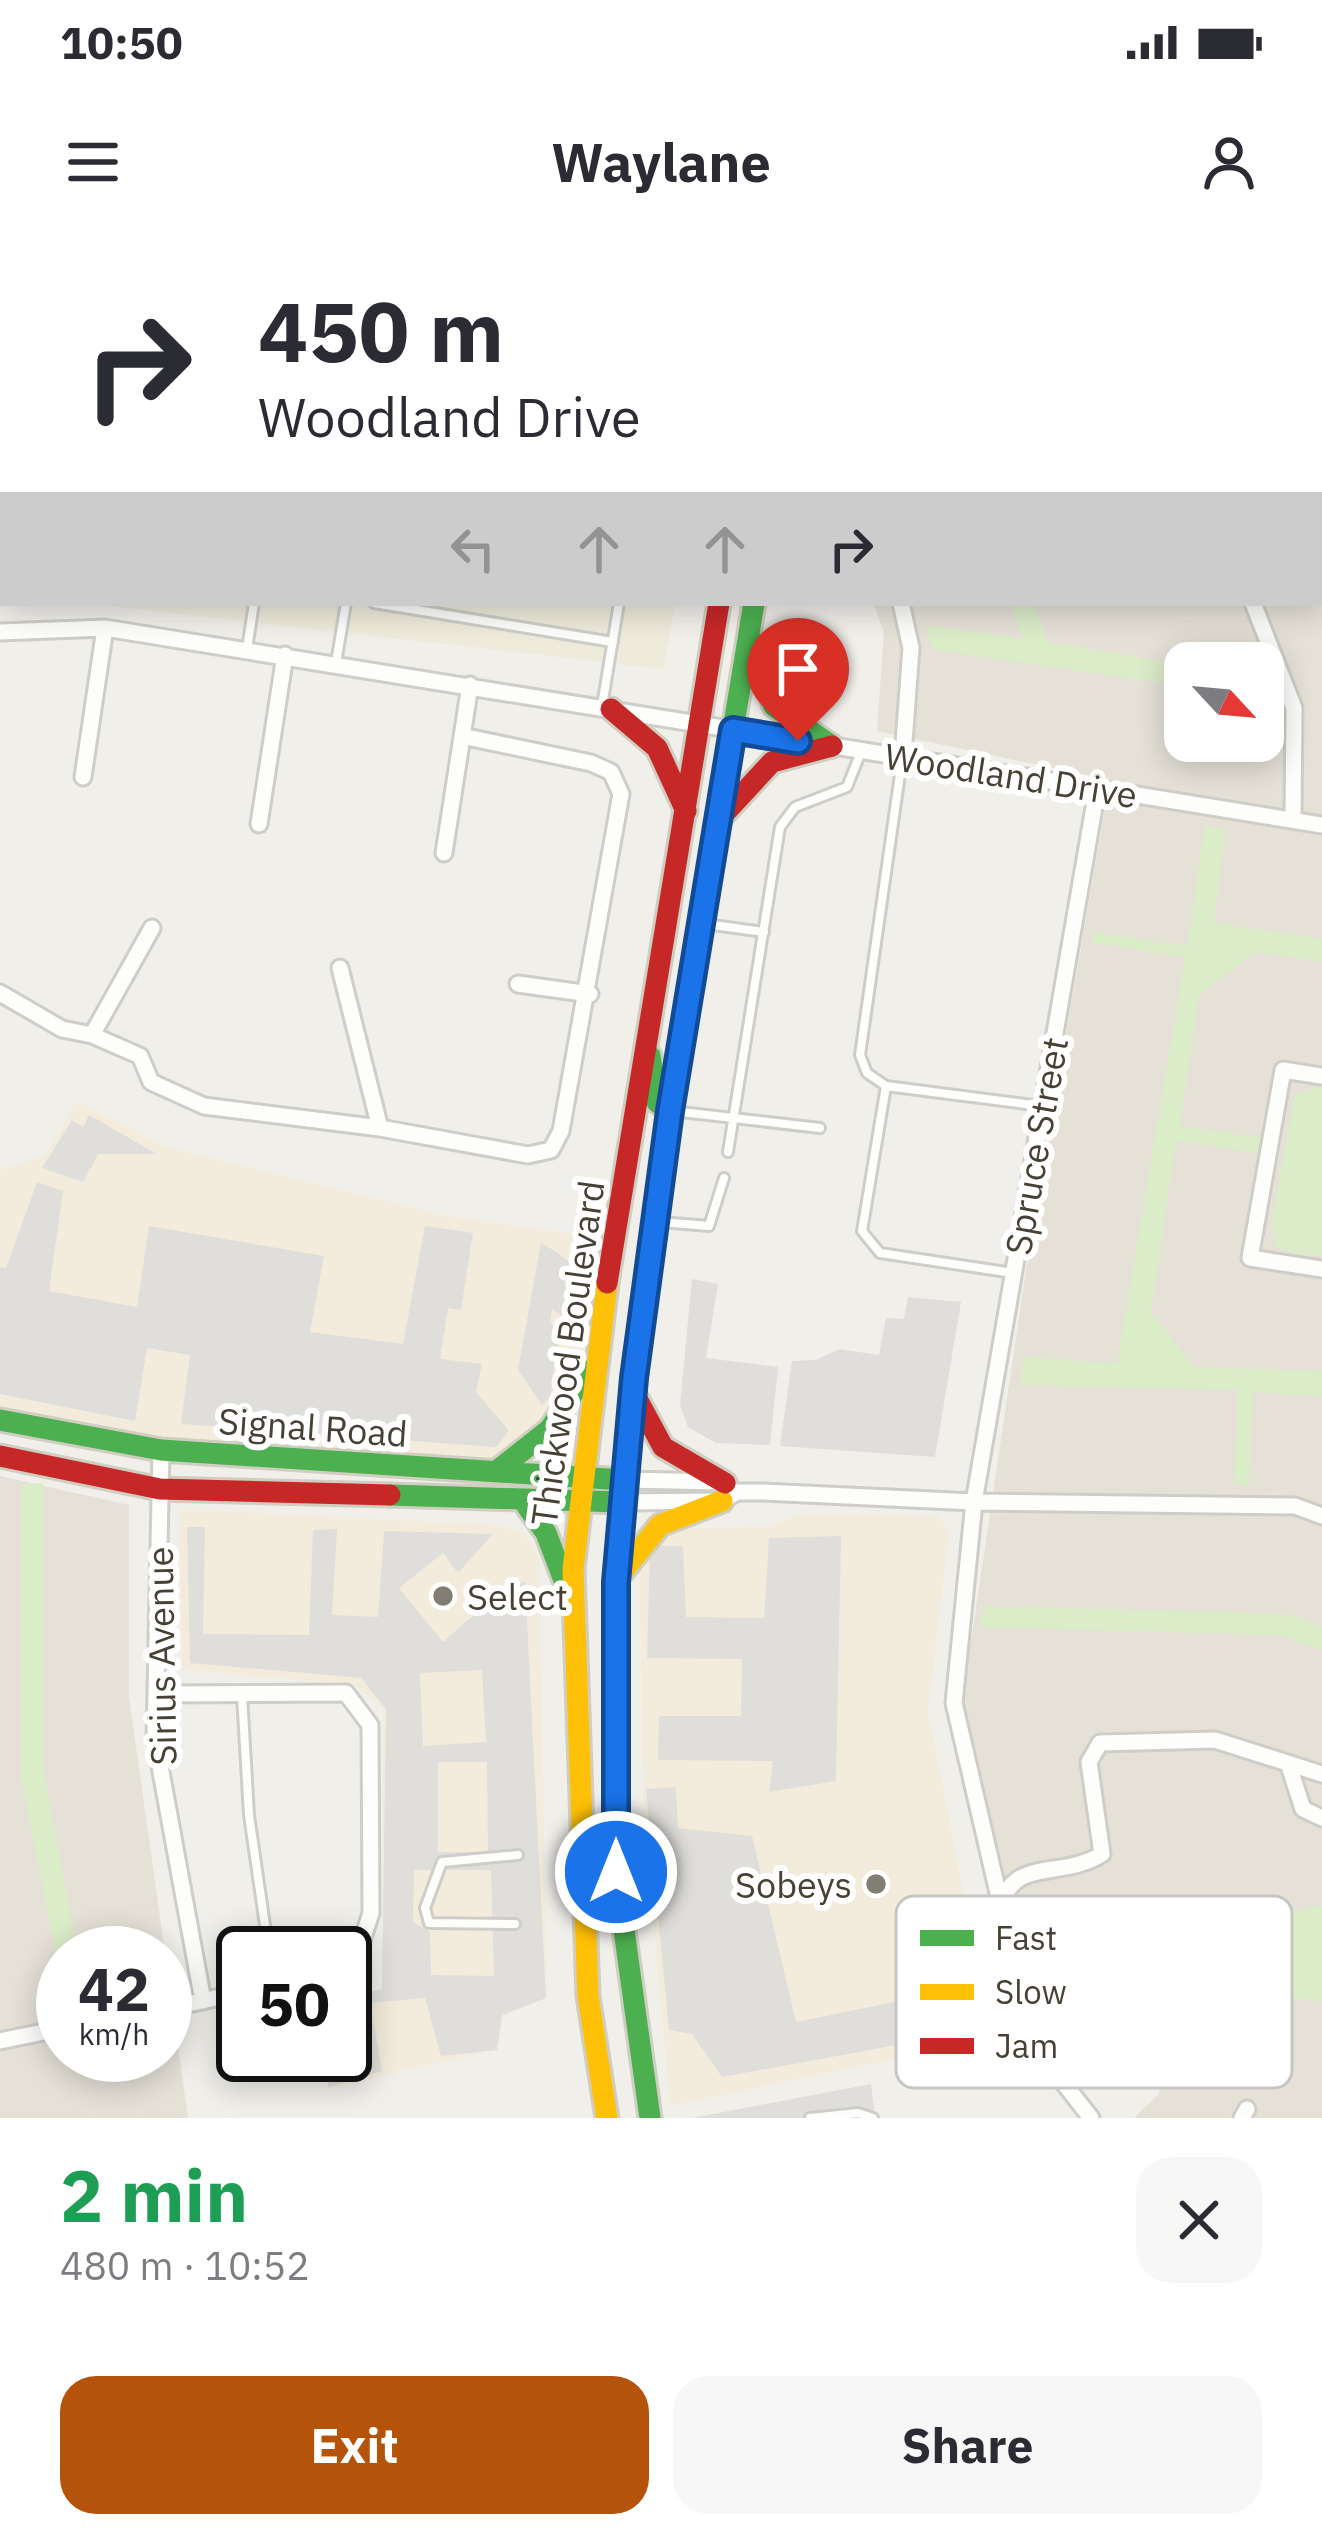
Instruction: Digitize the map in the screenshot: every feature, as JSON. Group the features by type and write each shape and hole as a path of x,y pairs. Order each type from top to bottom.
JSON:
{"main road":[{"name":"Thickwood Boulevard","path":"607,2118 588,1996 574,1614 578,1501 595,1355 719,606"},
{"name":"Thickwood Boulevard","path":"650,2118 616,1872 616,1582 622,1491 670,1111 752,614"},
{"path":"752,614 760,674 774,706 832,746"},
{"path":"606,708 657,748 686,811"},
{"path":"720,819 772,762 832,746"},
{"path":"646,1051 653,1059 657,1102 670,1111"},
{"path":"494,1472 530,1454 562,1419 595,1355"},
{"path":"633,1391 663,1447 728,1492"},
{"name":"Signal Road","path":"0,1420 160,1450 580,1478 622,1491"},
{"name":"Signal Road","path":"0,1456 160,1489 578,1501 622,1491"},
{"path":"616,1582 652,1526 728,1492"},
{"path":"522,1499 561,1563 574,1614"}],"street":[{"path":"902,606 911,648 903,756"},
{"path":"1254,606 1294,708 1294,818"},
{"name":"Woodland Drive","path":"0,632 105,628 1322,825"},
{"path":"83,777 105,628"},
{"path":"259,824 285,656"},
{"path":"444,853 470,685"},
{"path":"0,993 62,1029 92,1035 140,1056 151,1082 204,1106 380,1128 528,1155 551,1150 561,1131 590,994 621,794 610,772 591,763 462,736"},
{"name":"Spruce Street","path":"997,1896 954,1703 974,1502 1097,790"},
{"path":"92,1035 152,928"},
{"path":"340,968 380,1128"},
{"path":"518,984 590,994"},
{"path":"1322,1076 1283,1070 1250,1258 1322,1269"},
{"name":"Sirius Avenue","path":"160,1450 155,1738 203,2001"},
{"path":"622,1491 1294,1506 1322,1516"},
{"path":"157,1694 346,1693 370,1725 371,1913 367,1926"},
{"path":"1004,1896 1006,1886 1023,1874 1078,1869 1102,1854 1089,1762 1100,1743 1215,1740 1322,1774"},
{"path":"1288,1763 1304,1809 1322,1818"},
{"path":"192,2003 216,1998"},
{"path":"0,2041 36,2034"},
{"name":"Spruce Street","path":"1068,2088 1091,2118"}],"lane":[{"path":"247,649 254,606"},
{"path":"336,664 346,606"},
{"path":"392,606 613,642"},
{"path":"606,708 619,606"},
{"path":"728,1152 784,817 795,807 847,787 861,751"},
{"path":"903,756 860,1055 867,1073 886,1086 1042,1106"},
{"path":"701,924 764,932"},
{"path":"886,1086 862,1231 867,1242 880,1253 1015,1273"},
{"path":"670,1111 820,1128"},
{"path":"656,1222 709,1226 724,1178"},
{"path":"242,1694 249,1815 265,1926"},
{"path":"515,1924 429,1923 425,1908 442,1862 518,1855"},
{"path":"810,2118 859,2113 873,2118"}],"shaded area":[{"path":"109,606 674,606 664,669"},
{"path":"874,606 1322,606 1322,1906 1292,1912 1292,1896 1003,1896 963,1696 1031,1237 1110,780 877,731 884,632"},
{"path":"77,1101 167,1147 448,1216 613,1239 595,1356 562,1419 494,1472 161,1450 0,1420 0,1169 45,1156"},
{"path":"89,1115 157,1154 98,1154 83,1182 42,1168 72,1120 83,1127"},
{"path":"37,1182 63,1191 49,1291 137,1307 149,1226 324,1256 310,1332 403,1344 425,1226 473,1233 461,1310 448,1308 440,1359 482,1364 476,1392 509,1431 496,1447 181,1424 190,1355 147,1348 135,1421 0,1394 0,1267 6,1268"},
{"path":"541,1242 570,1262 564,1317 552,1309 550,1322 560,1331 550,1398 542,1405 518,1370"},
{"path":"692,1279 718,1284 706,1358 778,1367 770,1445 716,1443 688,1427 680,1405"},
{"path":"908,1297 961,1302 935,1457 780,1446 792,1361 816,1360 839,1349 879,1355 886,1318 904,1319"},
{"path":"0,1476 129,1505 129,1697 161,1926 36,1926 36,2082 183,2082 188,2118 0,2118"},
{"path":"180,1509 498,1525 525,1533 539,1557 547,1998 503,2016 498,2049 372,2078 372,1991 383,1989 383,1708 353,1684 182,1670"},
{"path":"798,1515 938,1516 949,1534 928,1711 964,1896 896,1896 896,2059 670,2106 644,1816 639,1561 651,1538 670,1529 770,1526"},
{"path":"187,1527 205,1527 203,1634 309,1635 313,1530 337,1529 332,1615 378,1617 384,1531 493,1534 458,1573 443,1553 399,1588 443,1642 485,1605 525,1581 546,1998 502,2015 497,2050 441,2056 425,1998 372,2003 372,1991 382,1989 386,1709 361,1678 190,1663","holes":["482,1670 486,1742 423,1746 420,1673","438,1762 487,1762 488,1852 438,1852","414,1870 491,1870 494,1976 431,1975 430,1932 413,1922"]},
{"path":"841,1536 836,1781 769,1792 773,1761 658,1760 659,1716 741,1716 742,1659 647,1658 650,1546 683,1546 686,1617 764,1618 769,1538"},
{"path":"676,1787 678,1828 752,1836 796,2022 896,2002 896,2045 722,2077 692,2034 669,2030 646,1789"},
{"path":"1311,1989 1322,1997 1322,2118 1134,2118 1161,2088 1292,2088 1292,1994"},
{"path":"372,2014 382,2071 372,2074"},
{"path":"871,2084 875,2118 692,2118"}],"green space":[{"path":"1011,606 1034,606 1048,642 1164,661 1164,683 931,649 927,625 1023,639"},
{"path":"1205,825 1226,828 1214,922 1322,939 1322,962 1255,952 1199,995 1180,1126 1268,1138 1265,1154 1176,1141 1151,1312 1194,1367 1322,1371 1322,1396 1253,1392 1249,1485 1234,1485 1238,1390 1020,1385 1025,1356 1117,1364 1185,958 1092,942 1094,932 1187,946"},
{"path":"1322,1088 1322,1255 1290,1254 1276,1246 1271,1226 1295,1095"},
{"path":"43,1483 44,1773 73,1926 50,1926 22,1784 21,1484"},
{"path":"985,1606 1292,1614 1322,1628 1322,1651 1283,1635 980,1627"},
{"path":"1322,1906 1322,2001 1292,1998 1292,1912"}],"traffic: fast":[{"path":"715,839 754,606"},
{"path":"754,643 774,706 832,746"},
{"path":"650,1056 657,1102 670,1111"},
{"path":"498,1470 550,1429 587,1372"},
{"path":"633,1391 616,1582 616,1872 650,2118"},
{"path":"0,1420 161,1450 624,1480"},
{"path":"390,1495 621,1502"},
{"path":"522,1499 546,1533 567,1588"}],"traffic: slow":[{"path":"607,1283 573,1569 588,1996 607,2118"},
{"path":"619,1576 660,1525 722,1501"}],"traffic: jam":[{"path":"607,1283 719,606"},
{"path":"611,709 657,748 686,811"},
{"path":"724,814 772,762 832,746"},
{"path":"633,1391 670,1111 715,839"},
{"path":"636,1397 663,1447 725,1483"},
{"path":"0,1456 160,1489 390,1495"}],"place":[{"name":"Select","path":"443,1596"},
{"name":"Sobeys","path":"876,1884"}],"route":[{"path":"616,1872 620,1517 670,1111 733,730 798,741"}]}
